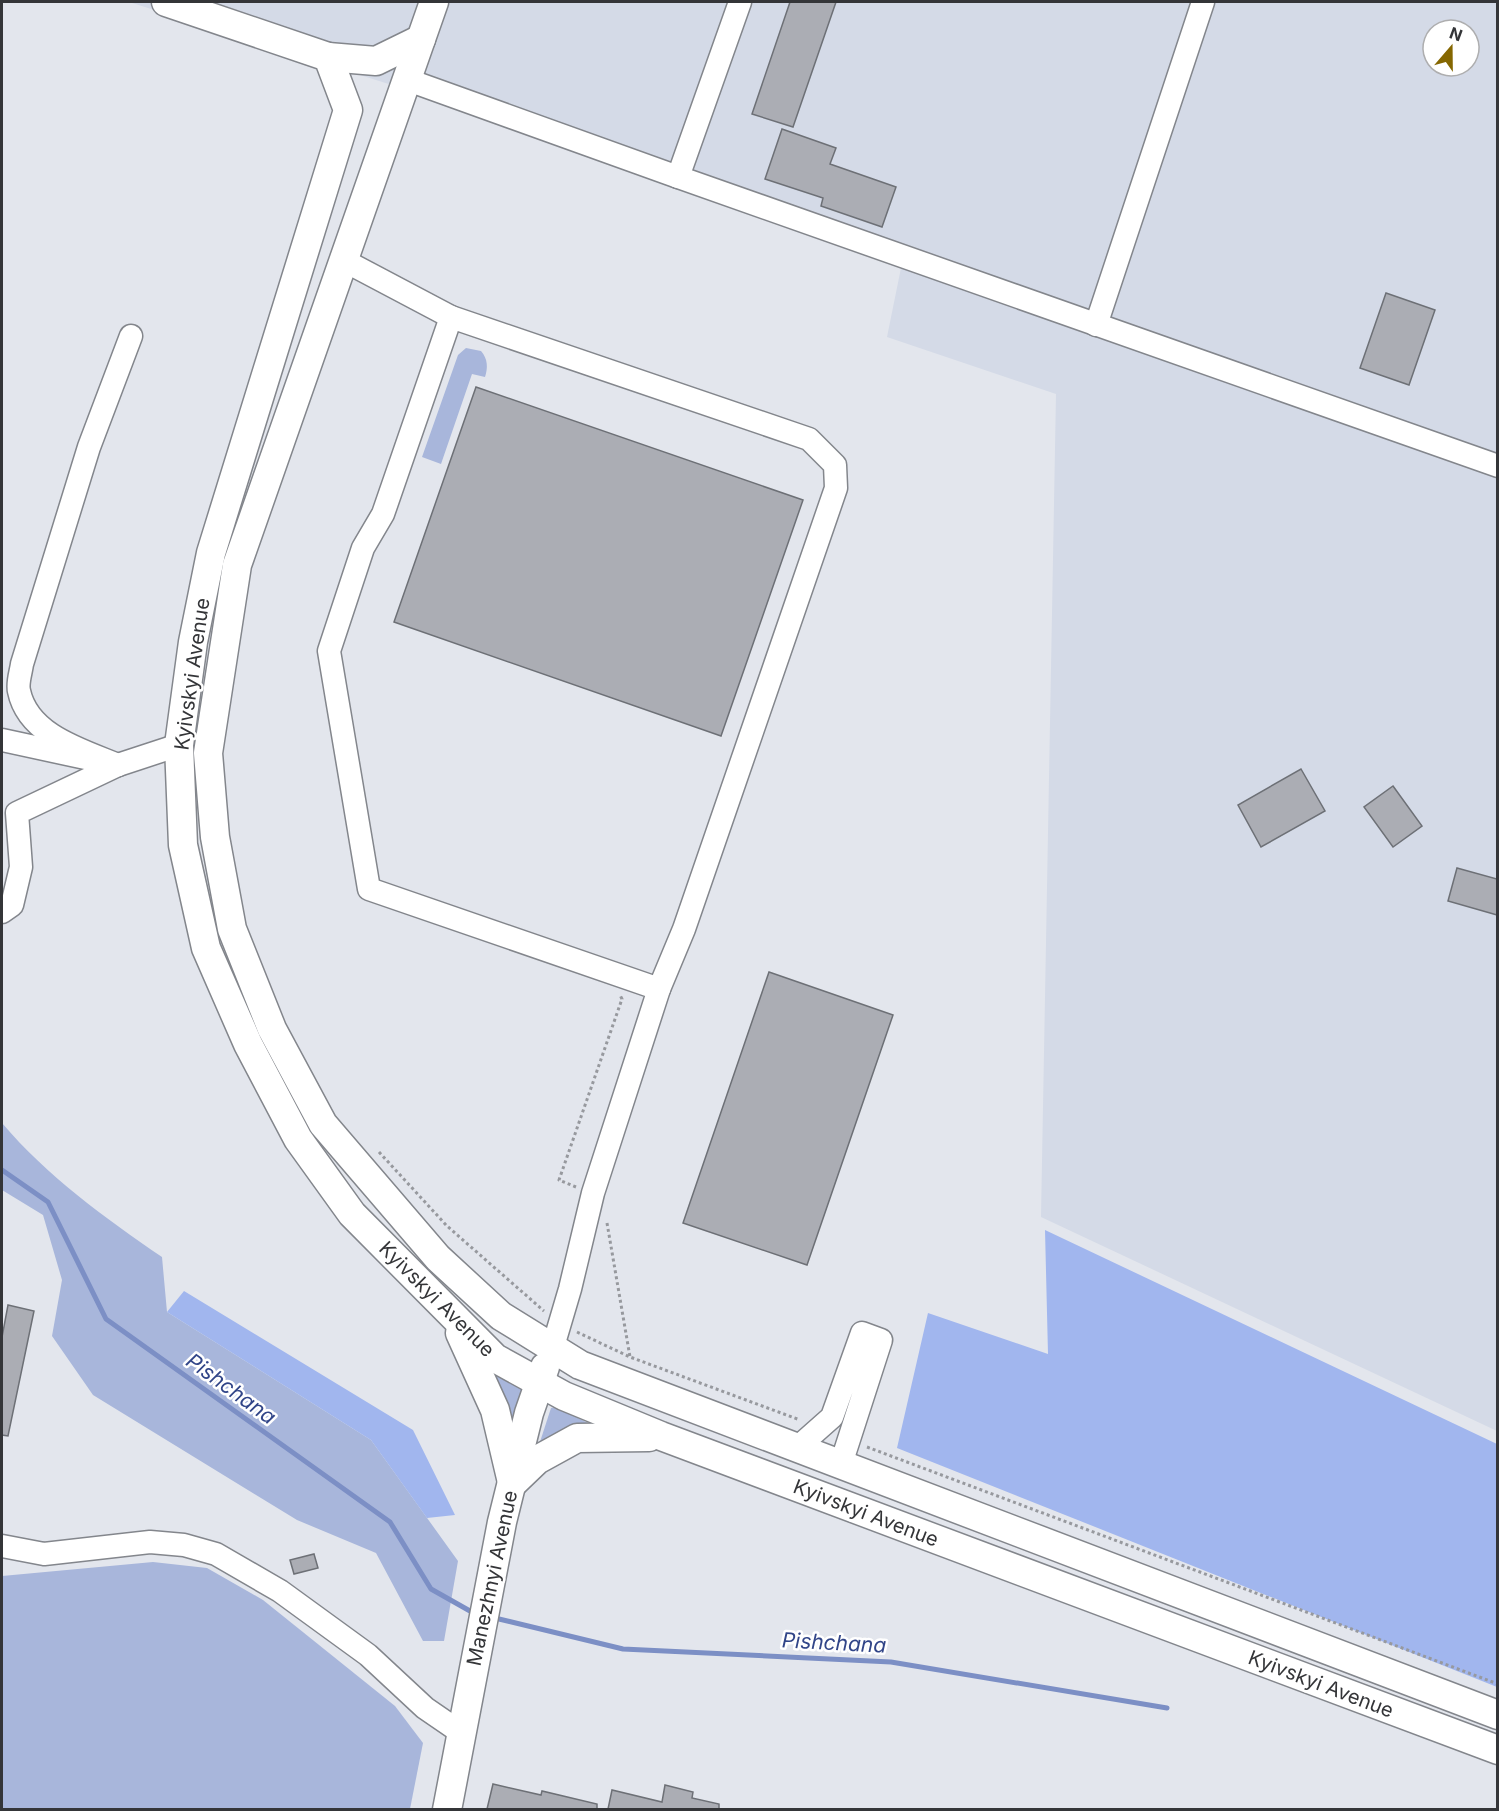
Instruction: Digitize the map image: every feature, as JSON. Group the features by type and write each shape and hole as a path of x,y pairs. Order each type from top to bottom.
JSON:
{"main road":[{"path":"166,2 328,57 376,61 421,39"},
{"name":"Kyivskyi Avenue","path":"434,2 237,565 208,753 215,837 232,929 272,1029 323,1124 438,1258 501,1316 556,1337 605,1375 797,1448 845,1452 1497,1715"},
{"name":"Kyivskyi Avenue","path":"328,57 348,110 312,233 211,554 193,642 179,745 183,845 206,948 248,1044 298,1139 352,1214 452,1318 495,1358 538,1383 661,1436 1497,1750"},
{"path":"352,1214 379,1189"},
{"path":"452,1318 495,1410 513,1483 537,1460 577,1438 661,1436"},
{"name":"Manezhnyi Avenue","path":"447,1809 502,1522 538,1383 556,1337"}],"street":[{"path":"678,177 740,2"},
{"path":"1096,325 1203,2"},
{"path":"408,80 1497,466"},
{"path":"345,261 451,317 809,438 835,465 836,488 684,929 659,989 593,1193 556,1337"},
{"path":"451,317 383,514 363,548 329,651 369,889 659,989"},
{"path":"118,765 66,744 27,716 18,689 22,664 89,447 131,336"},
{"path":"2,740 118,765"},
{"path":"2,912 12,905 21,867 18,813 118,765 179,745"},
{"path":"797,1448 832,1417 862,1333 882,1340 845,1452"},
{"path":"2,1546 44,1554 150,1542 184,1545 216,1554 280,1591 368,1655 425,1708 460,1732"}],"path":[{"path":"376,1149 447,1226 556,1337 630,1357 822,1428"},
{"path":"845,1452 1497,1684"}],"shaded area":[{"path":"129,2 1497,2 1497,1431 1041,1217 1056,394 887,337 902,263 414,92"},
{"path":"466,348 481,351 486,360 486,374 485,377 472,374 441,464 422,457 458,355"},
{"path":"2,1123 57,1178 119,1227 162,1257 167,1312 371,1440 458,1561 444,1641 423,1641 376,1553 297,1520 93,1395 52,1336 62,1280 43,1215 2,1190"},
{"path":"1045,1230 1497,1444 1497,1687 897,1448 928,1313 1048,1354"},
{"path":"184,1291 413,1430 455,1515 427,1518 371,1440 167,1312"},
{"path":"483,1363 520,1385 522,1392 512,1438"},
{"path":"556,1407 590,1424 538,1448 551,1408"},
{"path":"153,1562 207,1568 263,1600 395,1706 423,1743 410,1809 2,1809 2,1576"}],"building":[{"path":"790,2 836,2 793,127 752,114"},
{"path":"782,129 836,148 830,164 896,187 882,227 821,206 823,198 765,179"},
{"path":"1386,293 1435,310 1409,385 1360,368"},
{"path":"476,387 803,500 721,736 394,622"},
{"path":"1301,769 1325,811 1261,847 1238,805"},
{"path":"1393,786 1422,826 1393,847 1364,807"},
{"path":"1457,868 1497,879 1497,915 1448,901"},
{"path":"769,972 893,1015 807,1265 683,1223"},
{"path":"8,1305 34,1311 8,1436 2,1435 2,1337"},
{"path":"314,1554 318,1568 294,1574 290,1560"},
{"path":"493,1784 541,1795 542,1791 597,1804 597,1809 487,1809"},
{"path":"665,1785 693,1792 692,1798 719,1804 719,1809 608,1809 612,1790 662,1802"}],"waterway":[{"name":"Pishchana","path":"2,1170 48,1202 106,1319 390,1522 431,1589 470,1611"},
{"name":"Pishchana","path":"499,1619 623,1649 891,1662 1167,1708"}]}
